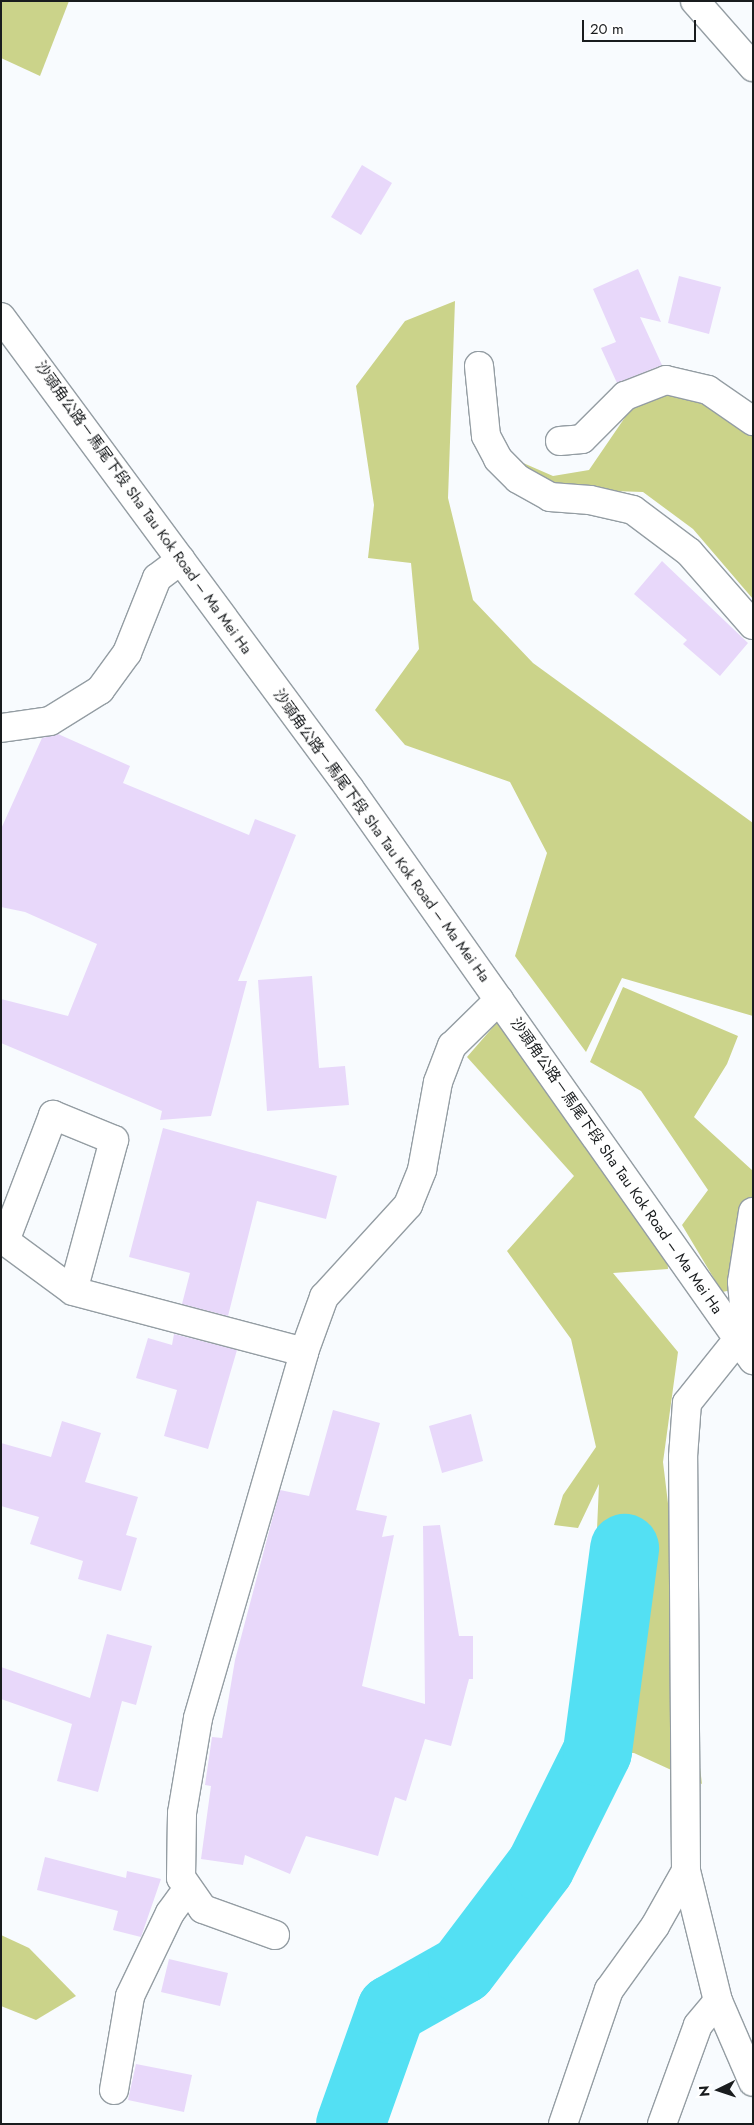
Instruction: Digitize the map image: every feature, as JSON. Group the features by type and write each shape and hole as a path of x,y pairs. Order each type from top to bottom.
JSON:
{"main road":[{"path":"695,1 753,67"},
{"name":"沙頭角公路－馬尾下段 Sha Tau Kok Road – Ma Mei Ha","path":"1,317 181,560 499,1000 746,1351"},
{"path":"479,366 486,436 498,459 518,479 550,497 590,500 633,510 688,552 753,625"},
{"path":"560,441 582,439 625,396 666,380 708,390 753,421"},
{"path":"1,728 50,721 100,690 127,654 157,578 181,560"},
{"path":"275,1935 217,1916 186,1891 180,1860 182,1814 198,1718 304,1352 324,1297 408,1204 422,1170 438,1082 452,1046 499,1000"},
{"path":"73,1291 114,1140 53,1115 3,1240 73,1291 304,1352"},
{"path":"753,1212 742,1282 746,1351 687,1403 683,1458 686,1871 718,2001 753,2082"},
{"path":"563,2124 609,1990 655,1926 686,1871"},
{"path":"114,2090 130,1996 170,1913 186,1891"},
{"path":"662,2124 698,2025 718,2001"}],"green space":[{"path":"1,1 69,1 40,76 1,58"},
{"path":"455,301 448,498 473,600 533,663 753,823 753,1016 622,978 586,1052 515,956 547,853 510,782 405,745 375,710 419,649 411,563 368,558 374,505 356,386 405,321"},
{"path":"676,388 753,431 753,599 693,529 643,492 554,489 514,459 553,476 589,470 630,410"},
{"path":"623,987 738,1036 727,1064 694,1117 753,1171 753,1286 722,1292 682,1225 708,1190 641,1091 590,1062"},
{"path":"507,1011 664,1213 668,1269 613,1273 678,1352 663,1462 702,1784 634,1753 567,1751 592,1643 599,1484 578,1528 554,1525 563,1495 596,1447 571,1339 507,1251 574,1176 467,1057"},
{"path":"1,1935 29,1948 76,1996 36,2020 1,2006"}],"building":[{"path":"362,165 392,183 361,235 331,217"},
{"path":"638,269 661,322 640,317 662,365 617,383 601,348 616,342 593,289"},
{"path":"679,276 721,287 709,334 668,323"},
{"path":"662,561 748,643 720,676 683,644 687,640 634,594"},
{"path":"58,734 130,766 123,783 249,835 255,819 296,835 238,981 247,981 211,1116 160,1120 162,1111 1,1043 1,999 68,1016 97,944 25,912 1,907 1,829 42,738"},
{"path":"312,976 319,1068 345,1066 349,1105 267,1111 258,980"},
{"path":"163,1128 337,1176 326,1219 257,1201 228,1316 182,1304 190,1273 129,1257"},
{"path":"174,1334 237,1350 208,1449 164,1436 177,1390 136,1378 148,1338 172,1345"},
{"path":"333,1410 380,1423 356,1510 387,1516 382,1537 394,1535 362,1686 425,1704 423,1526 440,1525 459,1636 473,1636 473,1679 469,1679 451,1746 425,1739 406,1801 395,1797 378,1856 306,1836 290,1874 245,1855 243,1865 201,1859 211,1786 205,1785 212,1737 222,1738 235,1660 280,1490 309,1496"},
{"path":"471,1414 483,1461 442,1473 429,1426"},
{"path":"62,1421 101,1433 85,1482 138,1497 126,1535 137,1538 121,1591 78,1579 83,1561 30,1544 39,1517 1,1506 1,1443 51,1457"},
{"path":"107,1634 152,1646 136,1705 122,1701 98,1792 57,1781 72,1724 1,1699 1,1667 90,1698"},
{"path":"45,1857 126,1878 127,1871 161,1879 141,1937 113,1930 118,1911 37,1890"},
{"path":"169,1959 228,1973 220,2006 161,1992"},
{"path":"136,2064 192,2075 184,2112 128,2100"}],"waterway":[{"path":"350,2124 391,2009 462,1969 540,1866 597,1751 624,1548"}]}
